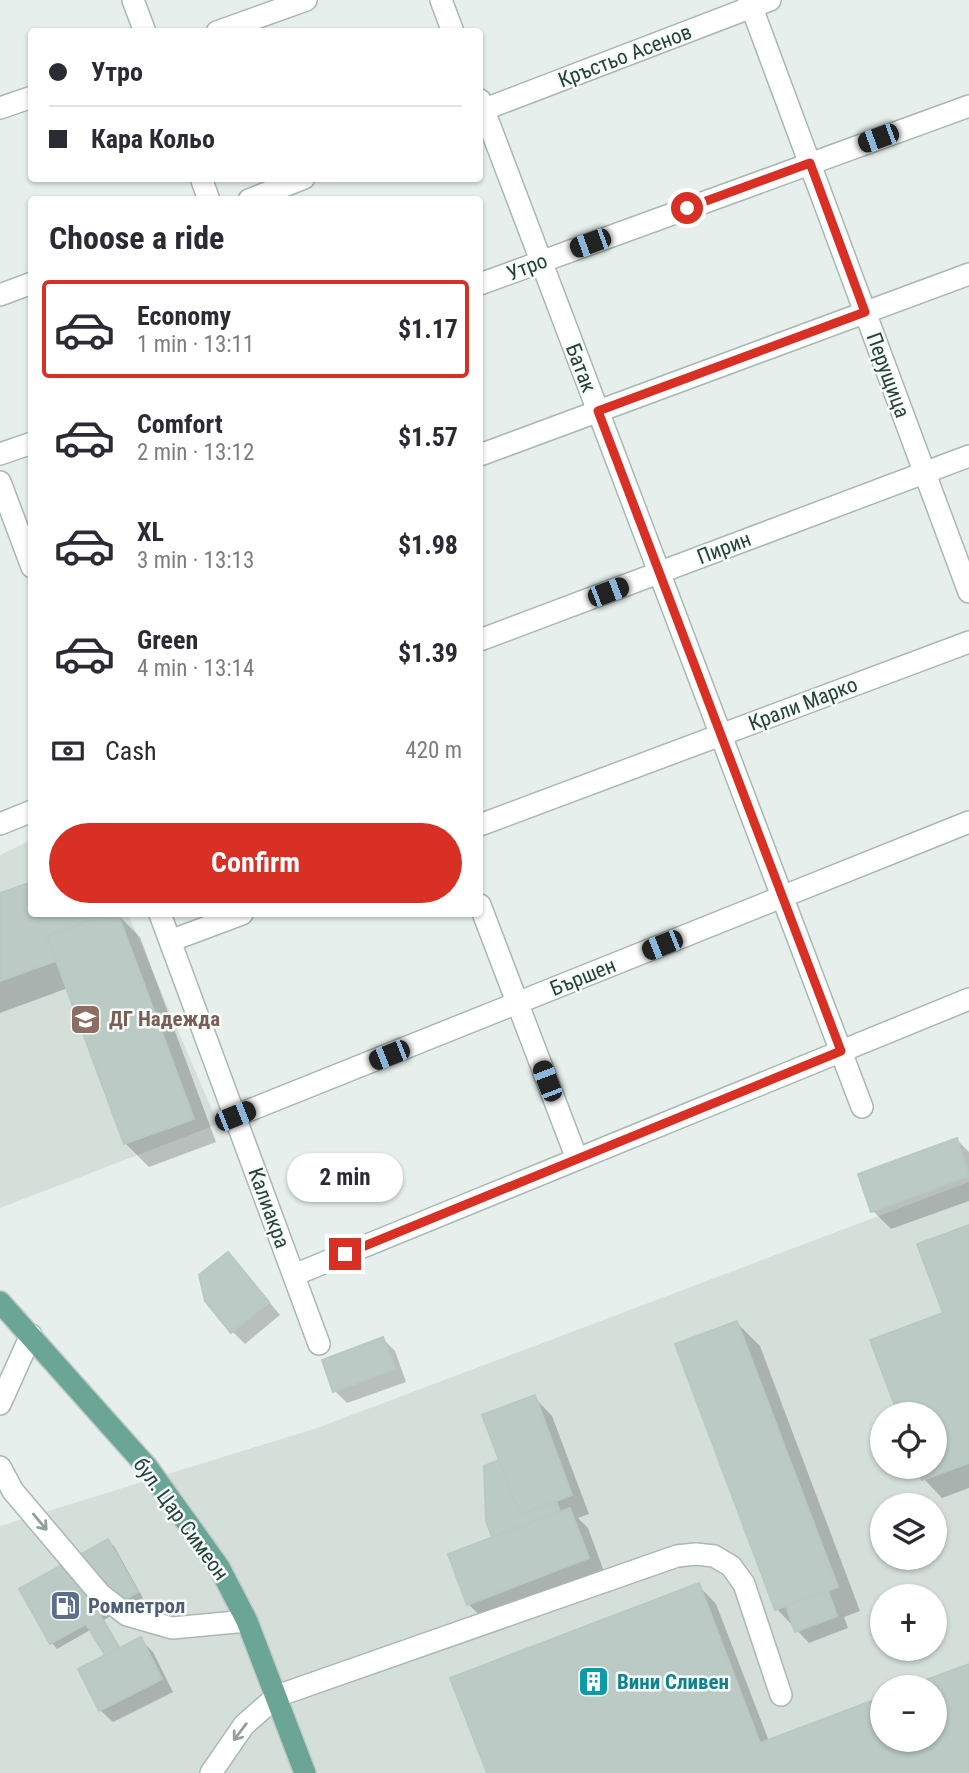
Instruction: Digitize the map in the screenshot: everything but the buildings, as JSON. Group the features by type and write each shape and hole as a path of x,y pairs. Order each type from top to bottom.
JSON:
{"main road":[{"name":"бул. Цар Симеон","path":"0,1302 148,1468 219,1567 247,1621 305,1773"}],"street":[{"path":"133,0 144,28"},
{"path":"228,28 306,0"},
{"path":"441,0 452,28"},
{"name":"Кръстьо Асенов","path":"483,106 757,2"},
{"name":"Перущица","path":"757,2 810,163 969,592"},
{"path":"0,108 28,98"},
{"name":"Утро","path":"483,283 969,106"},
{"name":"Батак","path":"483,112 862,1107"},
{"path":"259,196 294,182"},
{"path":"483,455 969,274"},
{"path":"0,295 28,284"},
{"path":"0,454 28,444"},
{"name":"Пирин","path":"483,639 969,456"},
{"path":"0,482 28,556"},
{"name":"Крали Марко","path":"483,824 969,642"},
{"path":"0,824 28,813"},
{"name":"Бършен","path":"235,1116 969,822"},
{"path":"483,913 577,1159"},
{"name":"Калиакра","path":"161,917 319,1344"},
{"path":"170,941 235,917"},
{"path":"294,1275 969,999"},
{"path":"0,1404 31,1335"},
{"path":"0,1467 13,1490 100,1594 127,1615 172,1628 247,1621"},
{"path":"211,1773 244,1725 277,1696 677,1556 696,1553 713,1556 731,1566 744,1584 781,1695"}],"shaded area":[{"name":"ДГ Надежда","path":"28,841 28,917 129,917 218,1124 0,1208 0,855"},
{"path":"969,1182 969,1773 0,1773 0,1526 317,1428"}],"place":[{"name":"ДГ Надежда","path":"86,1019"},
{"name":"Ромпетрол","path":"65,1606"},
{"name":"Вини Сливен","path":"594,1682"}],"route":[{"path":"345,1254 841,1051 598,411 865,312 810,163 687,208"}]}
